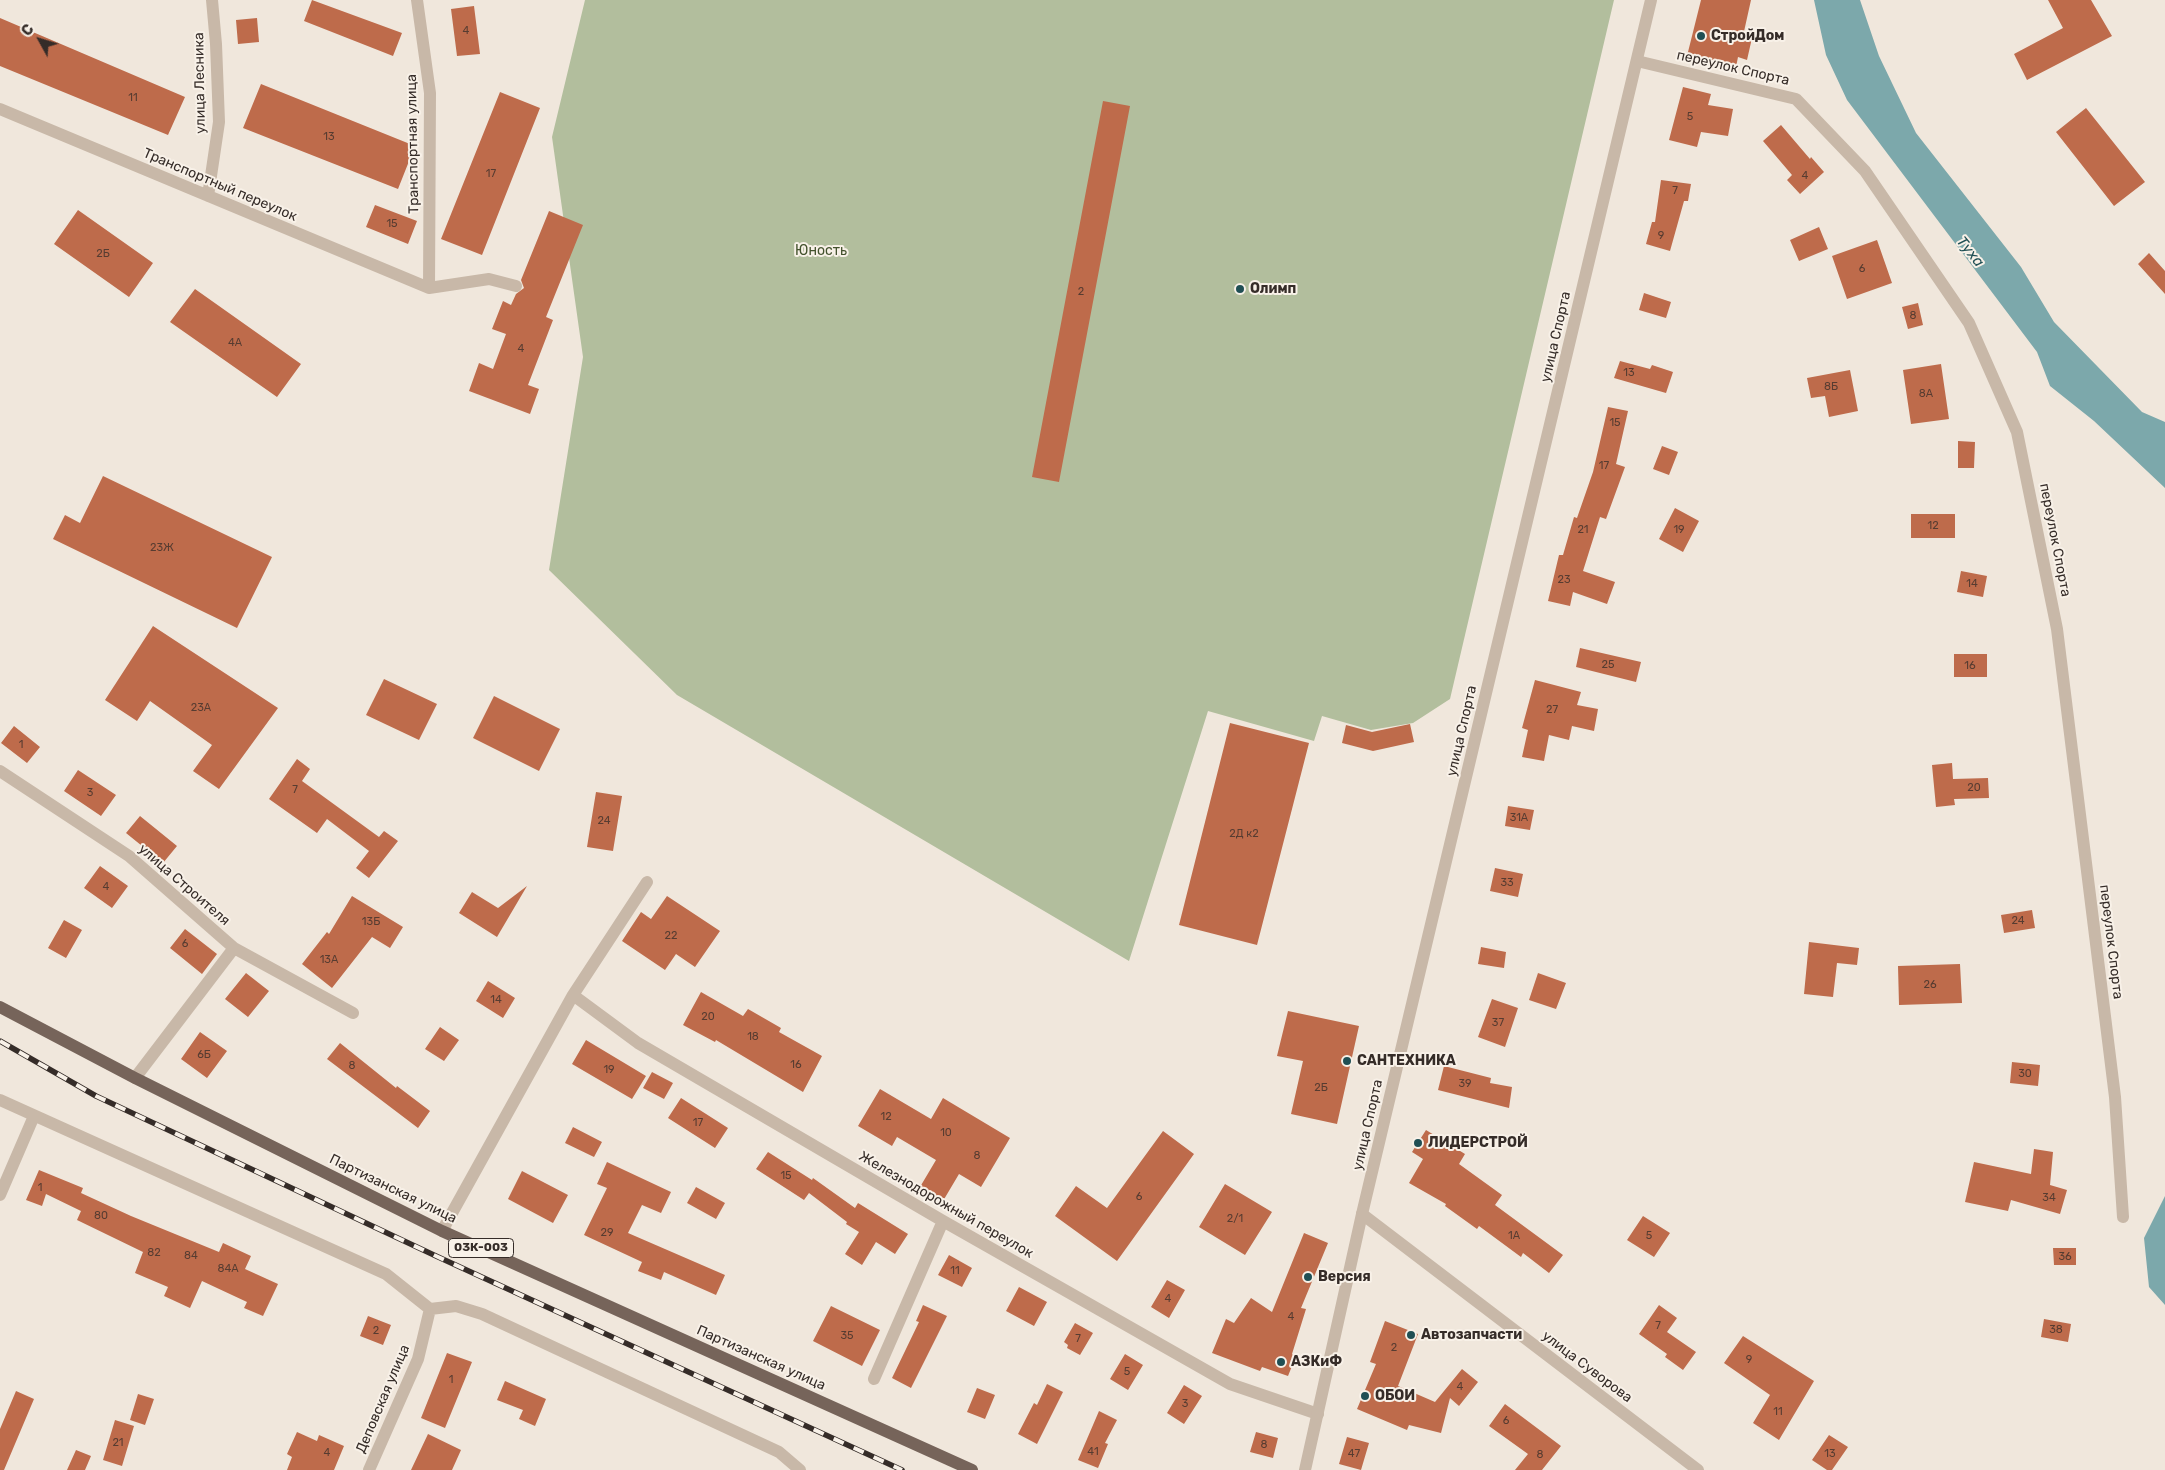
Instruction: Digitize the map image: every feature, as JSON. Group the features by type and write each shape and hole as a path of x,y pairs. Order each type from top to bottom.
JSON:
{"main road":[{"name":"Партизанская улица","path":"0,1007 135,1078 442,1231 972,1470"}],"street":[{"name":"улица Лесника","path":"208,196 219,122 212,0"},
{"name":"Транспортная улица","path":"417,0 430,93 429,288"},
{"name":"улица Спорта","path":"1305,1470 1362,1214 1651,0"},
{"name":"переулок Спорта","path":"1637,61 1796,98 1865,171 1969,323 2017,432 2057,629 2115,1097 2123,1217"},
{"name":"Транспортный переулок","path":"0,109 429,288"},
{"path":"429,288 489,279 516,286"},
{"name":"улица Строителя","path":"0,771 129,856 234,948 353,1013"},
{"path":"442,1231 573,994 647,882"},
{"path":"135,1078 234,948"},
{"name":"Железнодорожный переулок","path":"573,994 638,1043 943,1222 1230,1384 1318,1414"},
{"path":"0,1100 386,1274 430,1309 456,1306 482,1314 780,1452 800,1470"},
{"path":"0,1195 34,1116"},
{"name":"улица Суворова","path":"1362,1214 1698,1470"},
{"path":"874,1379 943,1222"},
{"name":"Деповская улица","path":"369,1470 418,1359 430,1309"}],"green space":[{"name":"Юность","path":"585,0 1614,0 1450,699 1413,723 1371,730 1322,716 1314,741 1208,711 1129,961 677,695 549,570 583,357 552,137"}],"water":[{"name":"Туха","path":"1814,0 1860,0 1879,56 1916,133 2021,267 2054,322 2142,412 2165,422 2165,488 2094,421 2050,386 2037,352 1847,100 1826,55"},
{"path":"2165,1196 2165,1305 2149,1287 2144,1238"}],"building":[{"path":"312,0 402,33 393,56 304,21"},
{"path":"1701,0 1751,0 1743,36 1752,38 1747,60 1738,57 1736,67 1687,56"},
{"path":"2048,0 2091,0 2112,36 2027,80 2014,54 2063,28"},
{"path":"474,6 480,54 457,56 451,9"},
{"path":"0,18 185,97 168,135 0,66"},
{"path":"257,18 259,42 238,44 236,20"},
{"path":"261,84 415,146 398,189 243,128"},
{"path":"1683,87 1711,94 1708,105 1733,109 1728,136 1701,132 1697,147 1669,140"},
{"path":"500,92 540,108 482,255 441,239"},
{"path":"1103,101 1130,106 1059,482 1032,477"},
{"path":"2086,108 2145,182 2114,206 2056,132"},
{"path":"1781,125 1810,159 1811,157 1824,172 1800,194 1787,180 1792,175 1763,141"},
{"path":"1661,180 1691,184 1688,201 1684,201 1670,251 1646,244 1652,222 1655,222"},
{"path":"375,205 417,221 408,244 366,227"},
{"path":"78,210 153,263 129,297 54,244"},
{"path":"549,211 583,225 546,317 553,320 528,385 539,389 530,414 469,391 479,363 493,369 506,334 492,329 503,301 511,305 516,294 524,288 521,280"},
{"path":"1819,227 1828,249 1799,261 1790,240"},
{"path":"1877,240 1892,283 1847,299 1832,256"},
{"path":"2149,253 2165,271 2165,294 2138,264"},
{"path":"195,289 301,364 277,397 170,322"},
{"path":"1644,293 1671,302 1666,318 1639,310"},
{"path":"1918,303 1923,325 1908,329 1902,307"},
{"path":"1620,361 1650,369 1652,365 1673,372 1666,393 1614,378"},
{"path":"1941,364 1949,419 1911,424 1903,370"},
{"path":"1850,370 1858,411 1829,417 1825,396 1811,398 1807,378"},
{"path":"1608,407 1628,411 1616,464 1625,467 1606,519 1600,517 1583,571 1615,582 1607,604 1573,592 1570,606 1548,601 1559,555 1563,555 1574,517 1577,518 1593,472"},
{"path":"1958,441 1975,442 1974,468 1958,468"},
{"path":"1662,446 1678,452 1669,475 1653,469"},
{"path":"103,476 272,557 237,628 53,539 65,515 80,523"},
{"path":"1675,508 1699,521 1683,552 1659,539"},
{"path":"1911,514 1955,514 1955,538 1911,538"},
{"path":"1961,571 1987,576 1983,597 1957,592"},
{"path":"153,626 278,708 219,789 193,771 212,745 150,701 137,721 105,700"},
{"path":"1580,648 1641,662 1636,682 1576,667"},
{"path":"1954,654 1987,654 1987,677 1954,677"},
{"path":"384,679 437,704 419,740 366,715"},
{"path":"1535,680 1581,692 1577,705 1598,709 1594,731 1572,726 1569,740 1549,735 1544,761 1522,757 1528,730 1522,728"},
{"path":"494,696 560,729 539,771 473,738"},
{"path":"1230,723 1309,743 1257,945 1179,925"},
{"path":"1410,724 1414,742 1373,751 1342,743 1346,725 1372,732"},
{"path":"14,726 40,747 27,763 1,743"},
{"path":"297,759 310,769 302,781 379,837 384,831 398,841 369,878 356,868 369,851 327,819 317,833 269,799"},
{"path":"1952,763 1953,779 1988,778 1989,798 1954,799 1955,805 1936,807 1932,765"},
{"path":"78,770 116,795 101,816 64,791"},
{"path":"596,792 622,796 613,851 587,847"},
{"path":"1508,806 1534,810 1530,830 1505,826"},
{"path":"140,816 177,846 163,863 126,833"},
{"path":"100,866 128,886 112,908 84,888"},
{"path":"1495,868 1523,874 1518,897 1490,891"},
{"path":"527,886 497,937 459,913 472,892 498,908"},
{"path":"352,896 403,927 390,948 372,937 332,988 302,964 327,932 329,934"},
{"path":"667,896 720,931 695,967 676,954 665,970 622,941 641,912 651,919"},
{"path":"2032,910 2035,928 2004,933 2001,915"},
{"path":"64,920 82,930 66,958 48,948"},
{"path":"185,929 217,954 202,974 170,948"},
{"path":"1809,942 1859,948 1857,965 1837,963 1833,997 1804,994"},
{"path":"1481,947 1506,952 1504,968 1478,964"},
{"path":"1960,964 1962,1003 1899,1005 1898,966"},
{"path":"246,973 269,991 248,1017 225,999"},
{"path":"1538,973 1566,983 1556,1009 1529,1000"},
{"path":"488,981 515,998 503,1018 476,1001"},
{"path":"701,992 743,1016 748,1009 781,1028 779,1032 822,1056 803,1092 716,1040 715,1042 683,1025"},
{"path":"1492,999 1518,1008 1505,1047 1478,1037"},
{"path":"1288,1011 1359,1026 1337,1124 1291,1114 1303,1061 1277,1056"},
{"path":"440,1027 459,1040 444,1061 425,1049"},
{"path":"200,1032 227,1051 207,1078 181,1059"},
{"path":"586,1040 646,1076 632,1099 572,1064"},
{"path":"340,1043 396,1088 397,1086 430,1111 418,1128 327,1059"},
{"path":"2012,1062 2040,1065 2038,1086 2010,1083"},
{"path":"1444,1066 1491,1078 1490,1083 1512,1087 1509,1108 1438,1090"},
{"path":"652,1072 673,1083 664,1099 643,1088"},
{"path":"880,1089 931,1119 943,1098 1010,1138 981,1187 959,1174 943,1201 920,1187 936,1160 897,1137 892,1146 858,1126"},
{"path":"681,1098 728,1128 715,1148 668,1118"},
{"path":"573,1127 602,1142 594,1157 565,1143"},
{"path":"1426,1130 1465,1154 1459,1164 1502,1195 1495,1205 1563,1255 1549,1273 1523,1253 1521,1257 1479,1226 1477,1229 1445,1206 1446,1204 1409,1183 1423,1159 1412,1152"},
{"path":"1163,1131 1194,1154 1117,1261 1055,1216 1076,1186 1107,1208"},
{"path":"2034,1149 2053,1152 2050,1185 2067,1190 2060,1214 2011,1200 2008,1211 1965,1202 1974,1162 2031,1174"},
{"path":"768,1152 812,1180 813,1178 855,1208 858,1203 908,1234 895,1254 876,1242 862,1265 845,1254 859,1232 846,1224 847,1222 809,1193 804,1200 756,1169"},
{"path":"607,1162 671,1192 661,1213 642,1205 628,1233 725,1275 716,1295 664,1272 661,1280 638,1271 642,1262 584,1235 607,1188 597,1184"},
{"path":"39,1170 83,1188 81,1193 131,1216 219,1252 223,1243 251,1256 245,1269 278,1284 263,1316 244,1308 247,1302 202,1281 190,1308 164,1296 168,1287 135,1273 143,1252 77,1220 81,1211 46,1194 42,1206 26,1200"},
{"path":"522,1171 568,1195 553,1223 508,1199"},
{"path":"1225,1184 1272,1212 1245,1255 1199,1227"},
{"path":"696,1187 725,1203 716,1219 687,1203"},
{"path":"1643,1216 1670,1233 1654,1257 1627,1240"},
{"path":"1304,1233 1328,1243 1301,1308 1306,1309 1292,1354 1296,1356 1288,1376 1262,1367 1260,1371 1212,1353 1226,1319 1234,1323 1251,1298 1272,1312"},
{"path":"2053,1248 2076,1248 2076,1265 2054,1265"},
{"path":"949,1255 972,1268 962,1287 938,1275"},
{"path":"1167,1280 1185,1290 1169,1318 1151,1307"},
{"path":"1019,1287 1047,1302 1034,1326 1006,1311"},
{"path":"923,1305 947,1316 911,1388 892,1378 919,1322 916,1321"},
{"path":"1659,1305 1677,1318 1667,1332 1696,1352 1683,1370 1665,1357 1667,1354 1639,1334"},
{"path":"831,1306 880,1330 862,1366 813,1341"},
{"path":"368,1316 391,1325 383,1345 360,1336"},
{"path":"2044,1319 2071,1324 2068,1342 2041,1337"},
{"path":"1385,1321 1418,1334 1398,1386 1435,1402 1462,1369 1478,1382 1459,1406 1450,1398 1441,1433 1409,1425 1407,1430 1357,1409 1376,1364 1370,1362"},
{"path":"1075,1323 1093,1333 1080,1355 1067,1348 1068,1345 1064,1342"},
{"path":"1743,1336 1814,1381 1779,1440 1753,1423 1770,1395 1724,1363"},
{"path":"447,1353 472,1362 445,1428 421,1418"},
{"path":"1125,1354 1143,1365 1128,1390 1110,1379"},
{"path":"505,1381 546,1399 535,1426 519,1419 523,1410 497,1400"},
{"path":"1047,1384 1063,1392 1037,1444 1018,1434 1034,1403 1037,1405"},
{"path":"1184,1385 1202,1396 1184,1424 1167,1413"},
{"path":"977,1388 995,1395 985,1419 967,1412"},
{"path":"16,1391 34,1399 4,1470 0,1470 0,1429"},
{"path":"138,1394 154,1399 145,1425 130,1420"},
{"path":"1505,1404 1561,1446 1542,1470 1515,1470 1528,1454 1489,1426"},
{"path":"1099,1411 1117,1420 1105,1443 1108,1444 1098,1468 1078,1460"},
{"path":"115,1420 134,1426 122,1466 103,1460"},
{"path":"297,1432 317,1441 319,1435 344,1446 334,1470 287,1470 292,1457 287,1454"},
{"path":"1256,1432 1278,1438 1273,1458 1250,1452"},
{"path":"428,1434 461,1450 452,1470 411,1470"},
{"path":"1829,1435 1848,1447 1832,1470 1827,1470 1812,1460"},
{"path":"1347,1437 1369,1443 1361,1470 1339,1464"},
{"path":"76,1450 91,1456 85,1470 67,1470"}],"railway":[{"path":"0,1041 96,1096 436,1256 902,1470"}],"place":[{"name":"СтройДом","path":"1701,36"},
{"name":"Олимп","path":"1240,289"},
{"name":"САНТЕХНИКА","path":"1347,1061"},
{"name":"ЛИДЕРСТРОЙ","path":"1418,1143"},
{"name":"Версия","path":"1308,1277"},
{"name":"Автозапчасти","path":"1411,1335"},
{"name":"АЗКиФ","path":"1281,1362"},
{"name":"ОБОИ","path":"1365,1396"}]}
